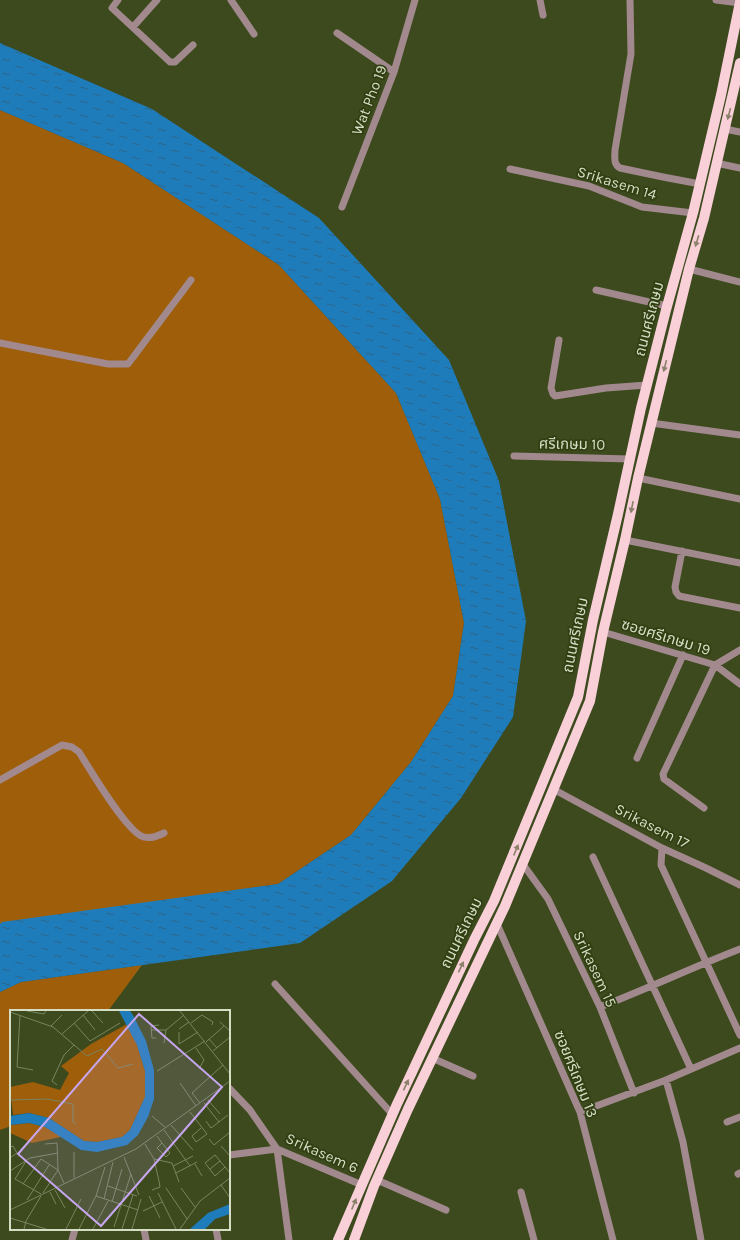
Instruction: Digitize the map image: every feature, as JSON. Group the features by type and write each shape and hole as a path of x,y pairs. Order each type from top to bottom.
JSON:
{"main road":[{"name":"ถนนศรีเกษม","path":"338,1240 393,1114 474,940 494,901 578,697 647,385 693,213 721,95 740,3"},
{"name":"ถนนศรีเกษม","path":"354,1240 377,1180 432,1058 496,924 590,701 603,632 638,478 689,269 704,218 740,63"},
{"path":"582,675 589,679 594,676"},
{"path":"580,686 587,683 592,687"}],"street":[{"path":"118,0 112,8 170,62 175,62 193,45"},
{"path":"133,27 157,0"},
{"path":"231,0 254,34"},
{"name":"Wat Pho 19","path":"342,207 394,72 415,0"},
{"path":"540,0 542,15"},
{"path":"630,0 631,54 616,150 616,166 700,184"},
{"path":"716,0 740,3"},
{"path":"337,33 394,72"},
{"path":"725,129 740,132"},
{"path":"716,163 740,168"},
{"name":"Srikasem 14","path":"510,169 589,186 642,207 693,213"},
{"path":"689,269 740,282"},
{"path":"0,343 108,364 128,364 191,280"},
{"path":"596,290 667,306"},
{"path":"559,340 551,388 555,396 606,388 647,385"},
{"path":"651,423 740,435"},
{"name":"ศรีเกษม 10","path":"514,456 630,459"},
{"path":"638,478 740,499"},
{"path":"625,540 740,563"},
{"path":"682,551 674,587 679,596 740,608"},
{"name":"ซอยศรีเกษม 19","path":"603,632 714,665 740,684"},
{"path":"704,808 664,779 662,774 714,665 740,650"},
{"path":"637,758 683,655"},
{"path":"0,780 62,745 72,747 79,752 118,812 138,835 144,837 154,837 164,833"},
{"name":"Srikasem 17","path":"553,789 662,848 740,885"},
{"path":"662,848 661,865 740,1035"},
{"path":"593,857 691,1070"},
{"name":"Srikasem 15","path":"522,863 548,899 600,1007 634,1093"},
{"name":"ซอยศรีเกษม 13","path":"496,924 580,1112 613,1240"},
{"path":"600,1007 740,949"},
{"path":"275,984 393,1114"},
{"path":"580,1112 634,1093 740,1048"},
{"path":"432,1058 473,1076"},
{"path":"666,1080 683,1142 701,1240"},
{"name":"Srikasem 6","path":"230,1089 250,1110 277,1149 362,1185"},
{"path":"727,1122 740,1117"},
{"path":"230,1155 277,1149 289,1240"},
{"path":"377,1180 446,1210"},
{"path":"521,1192 534,1240"},
{"path":"144,1230 146,1240"},
{"path":"216,1230 218,1240"}],"shaded area":[{"path":"0,110 123,163 279,265 396,393 440,499 464,623 453,696 411,762 351,835 278,884 0,924"},
{"path":"142,965 109,1010 10,1010 10,1126 0,1130 0,992 21,982"}],"water":[{"path":"0,43 152,109 319,218 449,360 499,481 526,621 513,717 461,798 392,881 300,943 21,982 0,992 0,924 2,922 278,884 351,835 411,762 453,696 464,623 440,499 396,393 279,265 123,163 0,110"}]}
